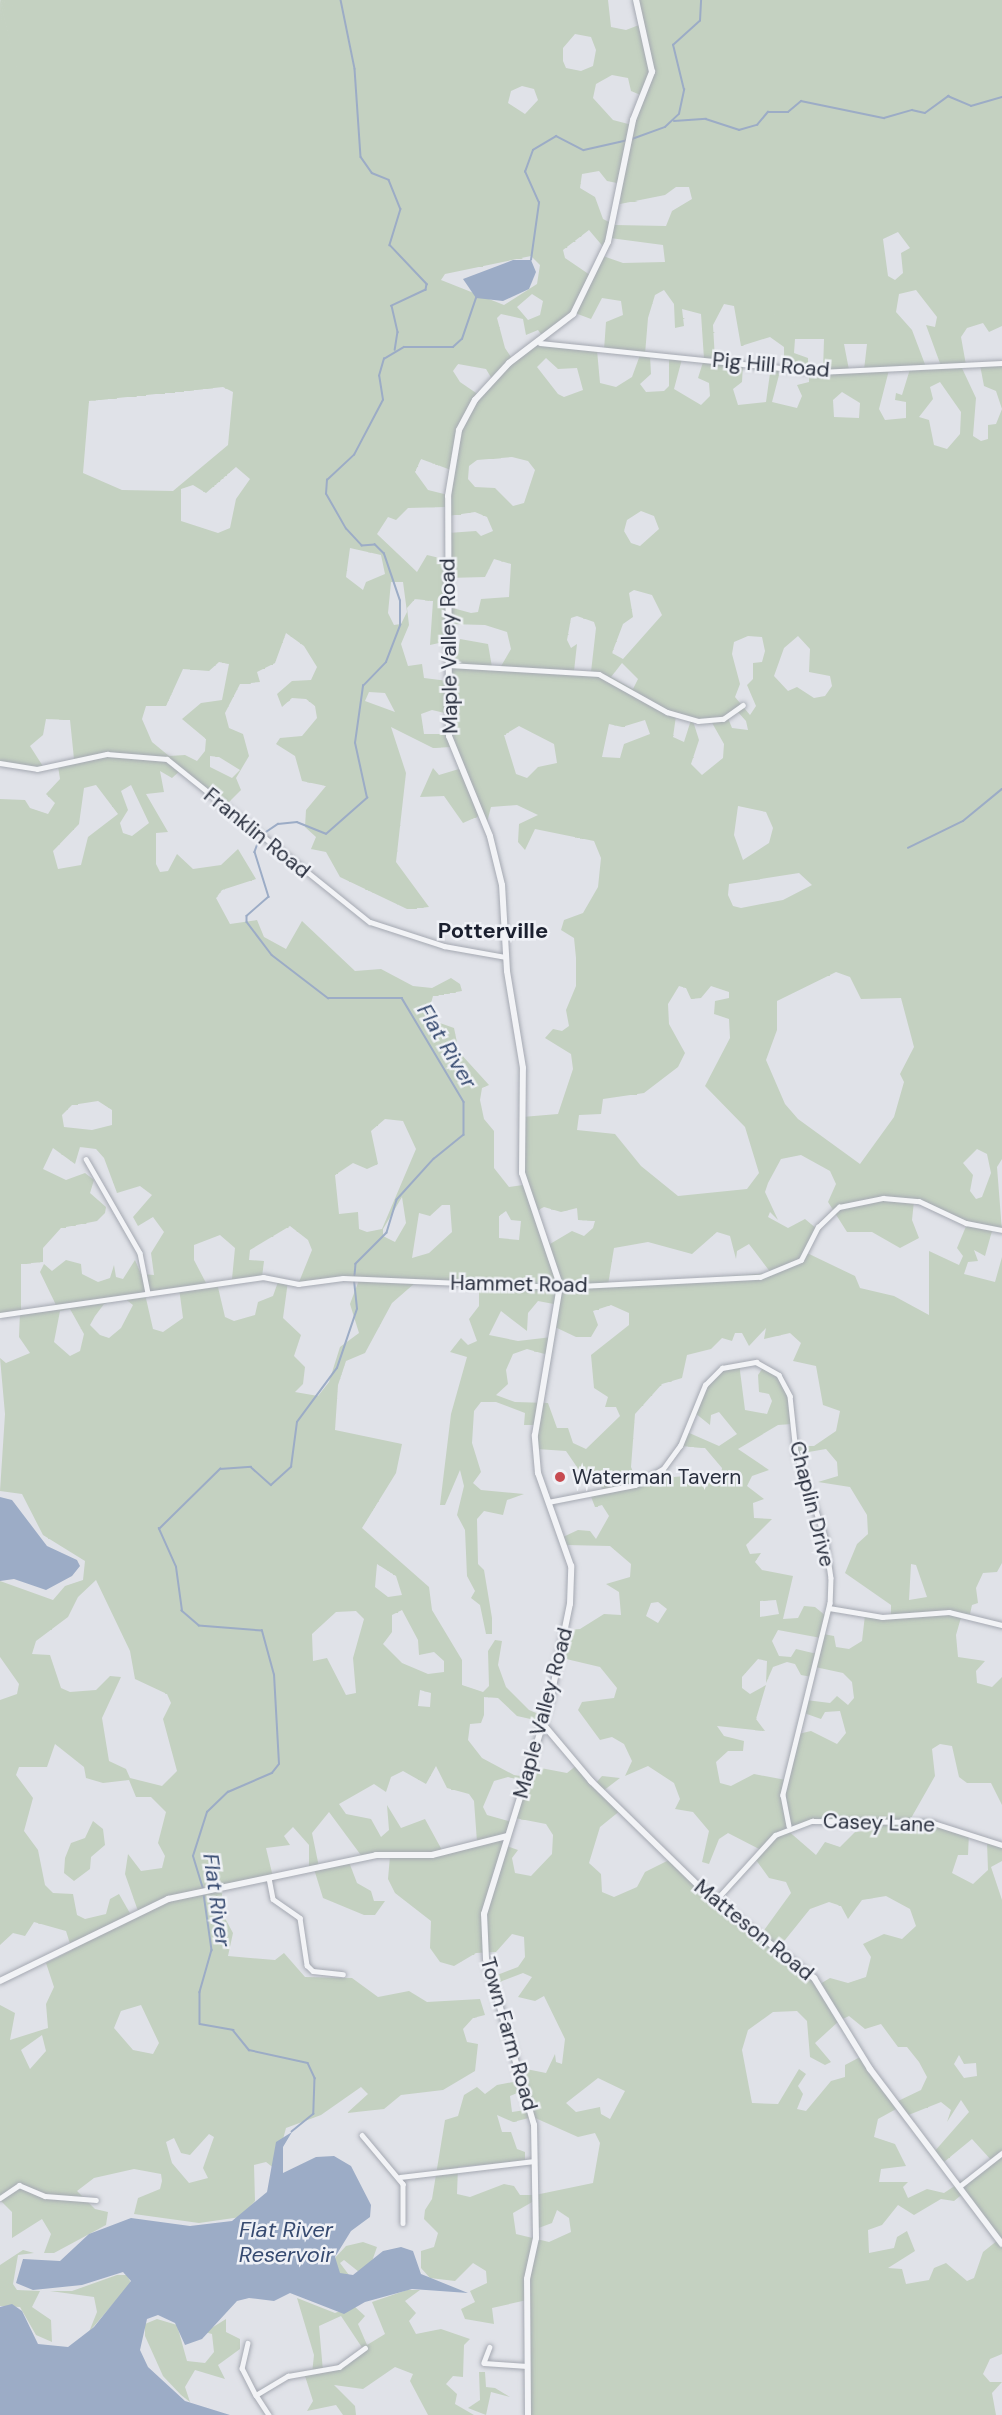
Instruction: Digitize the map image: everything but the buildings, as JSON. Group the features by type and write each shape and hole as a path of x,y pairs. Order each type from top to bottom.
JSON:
{"street":[{"name":"Maple Valley Road","path":"507,1836 543,1724 565,1639 571,1585 568,1553 548,1502 535,1434 560,1287 557,1266 522,1173 523,1068 506,957 505,901 492,843 452,750 448,665 448,496 459,430 495,375 540,343 573,314 614,225 633,120 652,72 636,0"},
{"name":"Pig Hill Road","path":"540,343 819,372 1002,363"},
{"path":"448,665 599,674 669,713 698,721 723,719 743,705"},
{"name":"Franklin Road","path":"0,763 37,769 107,754 167,759 370,922 444,946 506,957"},
{"path":"86,1159 140,1253 148,1293"},
{"name":"Hammet Road","path":"0,1315 265,1277 298,1284 343,1278 560,1287 760,1277 801,1260 818,1227 839,1207 883,1198 920,1201 966,1223 1002,1230"},
{"name":"Chaplin Drive","path":"548,1502 623,1488 654,1476 680,1446 710,1379 730,1365 756,1362 779,1375 788,1391 798,1462 829,1556 829,1608 784,1786 789,1825"},
{"path":"829,1608 882,1617 949,1612 1002,1625"},
{"name":"Matteson Road","path":"543,1724 591,1781 715,1901 814,1978 870,2069 1002,2244"},
{"name":"Casey Lane","path":"789,1825 831,1820 930,1822 1002,1845"},
{"path":"715,1901 789,1825"},
{"path":"0,1982 78,1947 151,1904 376,1855 432,1855 507,1836"},
{"name":"Town Farm Road","path":"507,1836 486,1898 484,1939 531,2103 536,2238 527,2279 528,2415"},
{"path":"269,1878 273,1899 300,1918 307,1965 313,1971 343,1974"},
{"path":"362,2135 400,2177 403,2223"},
{"path":"960,2186 1002,2153"},
{"path":"400,2177 534,2161"},
{"path":"0,2198 19,2186 45,2196 96,2200"},
{"path":"248,2343 242,2368 269,2415"},
{"path":"490,2347 484,2363 527,2366"},
{"path":"256,2395 288,2376 339,2367 365,2348"}],"green space":[{"path":"0,0 608,0 611,27 626,30 639,25 636,0 1002,0 1002,326 989,332 983,323 967,328 961,337 966,365 961,366 976,398 973,436 981,441 988,439 988,425 996,424 1002,409 1002,1159 997,1167 1002,1231 992,1231 985,1256 974,1250 978,1261 968,1262 964,1274 995,1282 1002,1257 1002,1563 997,1572 983,1573 976,1588 978,1603 972,1605 970,1614 962,1614 956,1635 958,1657 985,1661 976,1671 977,1683 992,1687 1002,1677 1002,1805 991,1783 967,1783 959,1777 952,1746 940,1744 932,1749 935,1776 910,1820 969,1833 968,1855 958,1855 952,1873 973,1884 988,1870 987,1842 1002,1845 1002,1861 991,1867 1002,1900 1002,2354 990,2359 983,2374 990,2382 1002,2382 992,2393 996,2415 528,2415 527,2300 492,2308 494,2324 465,2319 461,2309 475,2302 470,2291 487,2283 486,2271 473,2263 455,2281 430,2278 421,2268 421,2251 434,2247 438,2233 424,2219 425,2210 432,2199 445,2120 458,2116 464,2095 477,2087 485,2094 497,2085 524,2080 521,2068 546,2073 555,2054 556,2062 562,2064 565,2039 544,1996 535,2001 518,1997 532,1977 523,1973 494,1984 492,1977 518,1967 525,1957 524,1937 512,1934 496,1952 476,1953 454,1966 440,1962 430,1948 431,1921 395,1893 388,1879 390,1856 363,1858 329,1812 312,1833 319,1867 349,1862 357,1883 371,1891 374,1901 385,1901 375,1915 364,1915 323,1898 314,1869 309,1869 309,1845 293,1827 284,1836 290,1845 266,1848 273,1877 223,1887 220,1909 233,1933 228,1956 275,1960 284,1953 305,1977 352,1978 378,1997 409,1991 427,2002 480,1999 485,2015 473,2018 463,2029 467,2042 478,2044 475,2071 443,2090 401,2095 384,2109 347,2113 368,2094 361,2087 321,2115 286,2128 275,2169 266,2162 254,2165 255,2201 241,2217 199,2223 134,2214 138,2198 160,2189 162,2181 161,2174 134,2169 94,2178 77,2191 95,2209 108,2212 106,2225 54,2253 44,2253 51,2234 42,2219 12,2238 12,2212 0,2200 0,2005 15,2013 10,2040 48,2028 46,2004 54,1987 46,1963 72,1950 66,1931 34,1922 25,1936 13,1933 0,1945 0,1700 17,1694 19,1684 0,1657 0,1581 53,1600 65,1586 83,1580 85,1561 43,1535 22,1494 0,1491 5,1414 0,1358 6,1363 30,1353 19,1337 20,1312 0,1315 0,799 25,800 30,808 48,814 55,803 46,794 60,779 58,766 74,759 70,720 46,719 43,735 30,746 44,768 0,763","holes":["575,34 591,37 596,50 593,66 581,71 566,68 563,61 563,48","612,75 628,78 631,91 643,96 632,125 613,120 593,98 596,84","522,86 534,89 538,100 525,114 508,103 511,91","599,171 607,181 622,184 620,204 665,195 676,187 689,187 692,199 672,211 666,226 615,225 603,219 595,197 580,188 582,174","589,230 605,249 610,238 663,245 665,262 623,263 603,256 590,275 565,258 563,250","898,232 910,248 901,253 903,273 895,280 888,276 883,239","531,256 540,265 537,284 504,305 441,280 445,274","664,290 674,304 675,328 684,326 682,309 701,314 704,359 698,378 709,383 710,396 701,405 674,389 682,359 669,359 669,386 664,391 646,392 640,384 651,374 650,355 645,354 648,318 655,295","916,290 937,317 935,327 926,325 941,366 926,367 912,330 896,312 899,294","532,294 543,301 540,315 528,320 517,307","602,298 621,301 623,315 606,322 604,350 640,355 632,377 616,387 600,383 597,350 541,342 513,360 505,348 497,318 501,314 523,319 526,335 538,330 545,340 575,313 591,319","724,304 734,306 741,346 770,337 784,347 784,368 808,370 808,358 794,353 795,339 824,339 823,371 809,371 809,382 797,385 802,396 797,408 772,402 779,375 778,368 771,366 766,402 738,405 733,389 742,382 743,364 715,360 713,325","844,344 867,344 864,370 849,370","546,358 558,369 577,368 583,390 564,397 558,394 537,367","458,364 486,369 492,379 479,395 460,382 453,371","910,369 902,395 896,393 895,400 906,402 906,418 885,420 879,409 889,370","940,382 961,412 960,434 947,449 934,445 929,420 919,417 933,399 930,387","223,387 233,392 228,445 173,491 122,490 83,473 89,401","842,392 860,403 859,418 834,417 833,400","512,457 528,461 535,470 524,503 513,506 495,488 475,487 468,479 469,466 477,460","421,459 451,470 448,495 428,490 415,472","236,467 250,479 236,499 230,528 218,533 181,521 181,489 193,485 206,493","445,507 448,516 475,512 487,517 493,531 481,536 476,531 448,533 448,560 427,555 417,572 377,534 388,517 396,520 408,508","641,511 654,516 659,529 640,546 631,543 624,531 627,520","350,548 381,555 385,574 366,582 363,590 346,577","494,559 511,564 509,597 481,599 478,612 471,613 449,607 448,578 485,577","391,582 403,582 407,612 401,624 394,625 388,613","634,590 652,595 662,615 623,659 612,653 623,624 633,617 629,593","415,599 433,601 430,645 448,641 449,624 485,625 507,632 511,649 500,668 492,667 488,644 460,639 458,651 449,653 448,681 424,678 422,664 408,666 401,644 409,625 407,608","577,616 594,622 596,628 591,672 574,671 577,644 571,648 567,640 571,618","286,633 304,646 317,667 311,680 292,681 277,694 282,707 292,698 306,699 315,706 317,718 302,736 280,738 276,744 295,756 302,781 326,786 306,810 305,827 316,837 311,849 326,852 340,877 407,909 429,907 396,862 406,773 391,727 433,748 451,747 459,769 439,775 433,768 420,797 444,796 463,823 481,815 486,826 491,807 517,805 538,815 519,824 518,842 525,850 535,829 594,841 601,858 598,887 583,913 564,920 561,930 574,938 576,958 576,986 566,1010 569,1026 562,1031 553,1029 545,1038 571,1054 573,1069 558,1114 522,1117 523,1185 509,1187 494,1168 494,1131 484,1119 480,1100 482,1088 489,1085 459,1052 454,1028 437,1022 430,1007 433,996 462,991 460,984 451,978 432,988 413,986 381,969 355,971 302,921 286,949 264,937 257,920 230,924 216,898 222,890 256,879 238,849 221,865 193,869 177,854 168,871 160,872 156,864 156,833 168,832 146,794 164,792 160,771 172,778 181,770 224,807 241,790 236,778 249,756 243,734 229,728 225,713 240,684 260,682 257,672 275,663","748,636 762,637 765,651 762,662 753,663 753,679 747,685 756,706 750,715 735,697 740,684 732,654 734,642","798,636 810,649 809,672 830,676 832,686 825,696 814,698 797,687 788,691 774,676 784,648","219,662 229,664 222,700 201,703 182,719 206,739 205,751 197,761 185,755 169,756 152,742 142,719 146,706 166,706 183,669 209,671","622,663 638,679 633,689 611,677","369,692 385,693 395,712 365,701","432,710 449,714 449,734 424,734 421,714","737,711 746,721 748,730 732,728 728,718","676,716 691,720 684,742 673,737","645,720 650,734 624,744 620,758 602,757 609,724 622,727","693,721 711,721 724,744 723,758 702,775 691,764 699,740","519,726 554,744 557,763 538,767 527,778 516,774 504,735","210,756 219,757 240,770 232,778 210,767","96,785 118,814 88,837 81,865 58,869 53,851 79,824 84,788","131,785 149,823 132,836 123,833 120,823 128,810 121,791","738,806 766,812 773,828 769,843 743,860 734,835","799,873 812,885 783,900 741,908 733,906 728,895 729,884","836,972 850,977 861,999 901,998 914,1047 900,1074 904,1082 894,1117 860,1164 798,1119 785,1104 766,1060 777,1030 777,1001","679,986 686,988 691,999 701,998 711,986 729,992 729,998 715,1001 714,1014 729,1019 730,1038 705,1086 745,1127 759,1173 747,1189 678,1196 641,1166 615,1134 577,1130 579,1115 601,1114 603,1099 644,1093 678,1067 685,1053 669,1024 668,1004","98,1101 112,1110 112,1125 92,1130 64,1127 62,1115 72,1105","385,1119 403,1121 416,1149 382,1229 367,1232 359,1229 358,1212 339,1214 335,1175 353,1163 367,1169 378,1164 371,1131","80,1147 96,1149 104,1158 117,1193 140,1186 152,1195 133,1217 138,1226 153,1217 164,1232 151,1253 154,1275 141,1274 135,1260 123,1279 116,1277 114,1265 110,1278 98,1282 82,1274 81,1264 66,1260 52,1271 44,1264 40,1272 56,1305 21,1312 21,1264 43,1262 43,1248 61,1228 97,1221 105,1213 106,1207 90,1193 94,1180 85,1173 66,1180 43,1169 53,1148 75,1164","977,1149 987,1154 991,1173 982,1197 976,1199 970,1191 973,1175 963,1163","801,1155 830,1171 836,1184 828,1202 847,1232 872,1232 900,1248 919,1238 912,1220 914,1201 967,1224 957,1248 963,1256 959,1265 929,1251 929,1315 894,1296 860,1288 855,1276 807,1253 817,1229 805,1219 788,1228 768,1217 770,1212 778,1220 765,1192 781,1159","402,1197 406,1223 395,1242 383,1236 383,1229","442,1205 450,1205 452,1232 429,1253 412,1258 419,1213 430,1216","544,1207 561,1212 577,1208 578,1220 595,1221 593,1228 584,1236 572,1231 550,1244 534,1212","506,1211 511,1220 521,1221 519,1240 499,1238 499,1216","290,1226 308,1240 312,1250 299,1282 359,1280 350,1304 359,1333 340,1347 329,1382 318,1396 295,1392 303,1384 305,1367 294,1356 301,1335 283,1318 288,1281 279,1279 273,1296 258,1302 255,1315 234,1321 225,1317 217,1283 206,1283 194,1260 194,1245 220,1235 235,1248 232,1279 262,1277 264,1261 249,1260 250,1250","717,1232 730,1236 736,1259 737,1251 749,1244 771,1273 608,1285 614,1248 648,1242 692,1254","415,1283 479,1284 479,1306 469,1319 477,1341 468,1345 461,1338 450,1352 467,1357 451,1414 440,1505 445,1505 460,1470 464,1486 457,1515 465,1530 467,1576 475,1591 471,1598 480,1605 486,1634 492,1634 492,1618 484,1570 478,1564 477,1519 484,1511 503,1515 507,1500 524,1494 481,1490 473,1483 481,1472 472,1443 474,1411 481,1402 496,1402 525,1413 524,1425 534,1425 537,1449 566,1451 579,1470 599,1473 602,1491 590,1494 595,1507 602,1505 609,1516 596,1539 590,1531 578,1530 563,1537 566,1545 610,1546 631,1564 630,1577 606,1584 619,1592 621,1615 604,1614 580,1629 567,1630 562,1658 600,1667 617,1688 614,1698 582,1702 578,1710 600,1740 612,1737 624,1744 632,1761 625,1776 648,1766 674,1783 680,1799 675,1809 693,1812 709,1831 702,1862 709,1864 719,1839 728,1833 761,1850 756,1860 769,1878 786,1882 791,1893 759,1937 671,1859 645,1872 637,1887 614,1897 602,1892 601,1874 589,1863 600,1827 621,1810 603,1791 620,1778 602,1776 595,1784 577,1765 567,1773 530,1766 526,1777 514,1775 482,1758 468,1740 470,1724 481,1723 484,1715 484,1697 498,1698 517,1716 544,1722 546,1717 529,1710 506,1687 498,1665 502,1641 495,1640 488,1651 489,1686 483,1692 462,1685 462,1660 432,1610 429,1587 362,1528 396,1473 402,1444 335,1430 338,1385 346,1361 365,1353 392,1303","179,1288 183,1318 163,1332 153,1329 145,1294","124,1298 133,1305 121,1328 109,1338 100,1335 90,1325 104,1304","538,1301 559,1305 555,1327 576,1337 591,1337 598,1325 593,1311 611,1305 629,1313 629,1325 591,1355 594,1388 608,1397 605,1407 616,1407 620,1416 586,1449 573,1443 568,1428 557,1428 548,1403 515,1402 496,1395 508,1384 506,1370 513,1354 527,1349 548,1355 552,1337 518,1341 489,1335 501,1311 527,1331 528,1313","70,1309 84,1334 80,1351 70,1356 54,1342 60,1311","766,1328 764,1339 790,1333 801,1343 793,1361 816,1366 823,1405 840,1411 836,1431 814,1446 795,1446 797,1454 826,1449 837,1462 838,1476 818,1482 850,1487 867,1515 868,1534 857,1544 845,1573 891,1605 891,1617 865,1615 862,1641 849,1649 836,1647 834,1636 823,1634 826,1616 815,1607 804,1606 798,1618 783,1619 793,1576 762,1570 755,1562 761,1553 750,1554 746,1545 772,1519 754,1518 753,1503 764,1499 747,1486 752,1476 769,1470 738,1449 778,1425 792,1424 788,1388 772,1369 764,1366 758,1375 759,1392 769,1394 772,1401 767,1414 745,1410 739,1363 716,1373 705,1387 695,1413 710,1425 711,1415 719,1412 737,1434 719,1446 687,1432 681,1446 705,1448 722,1468 720,1481 707,1474 674,1477 665,1468 638,1484 631,1467 635,1414 662,1384 682,1378 687,1355 711,1349 722,1338 732,1341 735,1333 742,1333 749,1346","377,1564 396,1576 402,1595 388,1597 375,1587","911,1564 916,1565 927,1597 909,1600","96,1580 130,1651 135,1679 167,1694 171,1703 163,1719 177,1771 162,1786 130,1778 126,1769 109,1761 102,1718 121,1677 110,1676 96,1690 70,1692 61,1688 50,1655 32,1654 36,1641 68,1617 78,1597","776,1600 779,1614 760,1617 760,1601","658,1602 667,1609 658,1623 646,1616 651,1603","402,1610 418,1640 419,1655 434,1652 444,1661 444,1672 428,1674 402,1663 383,1644 392,1632 392,1615","356,1611 364,1619 353,1658 356,1693 346,1695 327,1658 313,1661 312,1634 336,1612","778,1630 821,1638 817,1654 796,1649 791,1657 779,1656 772,1641","758,1659 767,1661 766,1683 773,1667 787,1662 795,1664 801,1675 812,1677 815,1667 843,1673 852,1682 854,1698 848,1705 837,1696 830,1703 806,1700 804,1713 821,1719 825,1712 840,1711 846,1733 837,1744 811,1731 798,1734 786,1780 754,1774 731,1786 720,1783 716,1762 728,1751 743,1751 744,1741 724,1736 717,1726 765,1731 756,1719 766,1685 750,1694 742,1688 742,1677","420,1690 431,1693 430,1707 418,1706","55,1744 84,1767 86,1778 103,1783 129,1780 136,1797 151,1797 166,1812 158,1843 165,1856 162,1868 141,1871 128,1854 125,1874 138,1911 131,1915 119,1894 110,1899 106,1914 85,1919 77,1915 73,1894 53,1893 45,1885 38,1850 24,1831 33,1798 16,1775 19,1767 47,1767","436,1766 447,1788 469,1794 474,1801 477,1842 443,1852 425,1819 401,1828 387,1805 389,1830 381,1837 371,1819 346,1814 339,1804 374,1784 386,1792 391,1777 403,1771 426,1784","508,1777 524,1781 515,1818 546,1824 553,1835 552,1854 531,1876 515,1873 512,1858 518,1850 504,1845 512,1822 487,1815 483,1807 494,1781","812,1821 881,1823 876,1830 855,1832 840,1847 825,1842 816,1855 786,1829","886,1896 910,1909 916,1926 902,1939 884,1934 863,1944 871,1957 866,1977 848,1983 830,1978 820,1984 777,1950 810,1909 829,1902 841,1906 848,1919 862,1900","141,2005 159,2043 153,2054 133,2050 114,2028 121,2011","797,2011 807,2021 810,2057 825,2065 831,2062 815,2043 839,2021 849,2016 865,2029 881,2024 898,2047 907,2047 927,2077 921,2090 896,2102 862,2056 845,2065 845,2077 831,2081 806,2111 797,2109 803,2094 798,2086 806,2074 799,2069 778,2104 752,2103 742,2050 748,2030 773,2012","42,2035 46,2051 30,2069 21,2050","959,2055 964,2064 976,2063 977,2076 964,2078 954,2064","598,2078 625,2091 610,2119 601,2114 600,2107 576,2112 566,2103","527,2089 532,2109 512,2112 510,2096","961,2100 969,2112 934,2152 944,2162 972,2139 992,2161 944,2193 927,2189 908,2198 903,2187 908,2182 879,2182 881,2169 906,2166 895,2144 874,2137 878,2119 898,2108 906,2116 941,2102 951,2110 947,2122","497,2115 513,2122 533,2117 578,2137 595,2133 600,2143 593,2183 535,2195 520,2195 514,2186 504,2184 470,2197 457,2194 458,2167 525,2161 525,2152 517,2149 511,2132 502,2132","209,2134 214,2137 203,2168 208,2178 189,2183 172,2163 166,2142 174,2138 181,2153 190,2155","965,2192 998,2240 983,2252 974,2278 967,2281 946,2263 934,2268 929,2280 906,2284 902,2269 888,2268 915,2251 907,2231 897,2237 894,2248 869,2253 868,2230 882,2225 898,2205 914,2215 941,2199 954,2201","534,2201 536,2229 552,2223 557,2210 569,2218 571,2232 549,2242 516,2234 513,2213"]},
{"path":"1002,363 1002,409 996,391 984,386 980,365"},
{"path":"93,1821 103,1829 105,1845 91,1857 90,1869 74,1881 64,1873 65,1858 71,1843 85,1838"},
{"path":"363,2242 377,2247 369,2270 359,2272 344,2260 340,2263 349,2275 340,2280 334,2259 346,2246"},
{"path":"23,2250 34,2253 18,2255 13,2284 17,2290 40,2291 32,2307 51,2320 52,2342 36,2335 20,2307 0,2306 0,2265"},
{"path":"117,2275 127,2275 131,2283 89,2332 97,2312 94,2297 50,2291 72,2291"},
{"path":"407,2290 420,2290 405,2301 416,2313 409,2321 416,2334 441,2329 470,2339 464,2345 463,2377 453,2376 446,2384 457,2394 455,2404 474,2415 428,2415 410,2381 413,2374 395,2367 363,2389 334,2385 355,2406 356,2415 343,2415 336,2405 307,2411 313,2401 305,2376 312,2374 314,2355 297,2298 335,2313 354,2306 365,2316 358,2324 367,2345 385,2334 372,2302","holes":["341,2316 363,2349 348,2365 323,2371 319,2326"]},
{"path":"157,2319 177,2325 187,2361 205,2363 214,2352 212,2334 205,2332 226,2319 226,2332 240,2339 240,2349 218,2365 225,2379 195,2370 185,2387 190,2402 181,2395 163,2376 145,2336 145,2324"},
{"path":"479,2372 485,2372 486,2387 495,2388 510,2397 491,2392 486,2415 468,2408 480,2400"}],"water":[{"path":"513,260 531,260 536,272 529,289 503,301 476,298 463,279"},
{"path":"0,1497 12,1500 47,1546 77,1560 80,1566 72,1576 46,1590 14,1579 0,1581"},
{"name":"Flat River Reservoir","path":"292,2132 283,2147 283,2173 316,2157 334,2156 351,2166 371,2205 370,2217 351,2231 335,2257 340,2273 353,2275 383,2251 401,2247 413,2251 421,2274 468,2293 412,2289 365,2302 344,2314 290,2293 274,2301 249,2298 237,2301 202,2339 185,2345 175,2323 158,2315 147,2319 140,2350 148,2367 185,2401 230,2415 0,2415 0,2307 12,2304 22,2311 38,2344 68,2347 94,2327 131,2281 123,2272 82,2285 33,2290 16,2283 23,2259 60,2261 89,2234 131,2218 190,2226 232,2221 267,2192 276,2142"}],"waterway":[{"path":"341,0 355,69 361,157 372,173 389,180 401,209 390,245 427,284 426,290 392,306 398,332 395,350"},
{"name":"Flat River","path":"632,139 665,127 679,114 684,90 673,45 700,21 701,0"},
{"path":"674,121 706,119 739,130 757,125 768,112 788,112 801,101 884,118 912,110 925,113 948,96 971,106 1002,97"},
{"name":"Flat River","path":"531,260 539,203 525,172 533,150 556,136 584,150 628,140"},
{"name":"Flat River","path":"263,834 278,824 297,822 326,834 367,798 355,743 363,686 386,662 400,625 400,601 384,554 375,545 362,546 346,529 326,494 327,480 354,455 383,400 379,376 384,359 404,347 453,347 462,339 476,298"},
{"path":"908,848 963,821 1002,789"},
{"name":"Flat River","path":"259,841 255,852 269,897 247,916 247,922 272,955 328,998 402,998 464,1102 464,1135 434,1159 397,1200 387,1233 356,1264 355,1275"},
{"name":"Flat River","path":"203,1889 193,1856 207,1812 228,1792 272,1773 279,1764 274,1675 262,1631 199,1626 182,1611 176,1567 159,1529 220,1469 251,1467 271,1485 291,1467 297,1422 337,1368 357,1309 354,1282"},
{"name":"Flat River","path":"204,1894 212,1950 200,1992 200,2024 233,2030 249,2050 308,2063 315,2078 314,2114 292,2132"}],"place":[{"name":"Waterman Tavern","path":"560,1477"}],"district":[{"name":"Potterville","path":"493,931"}]}
